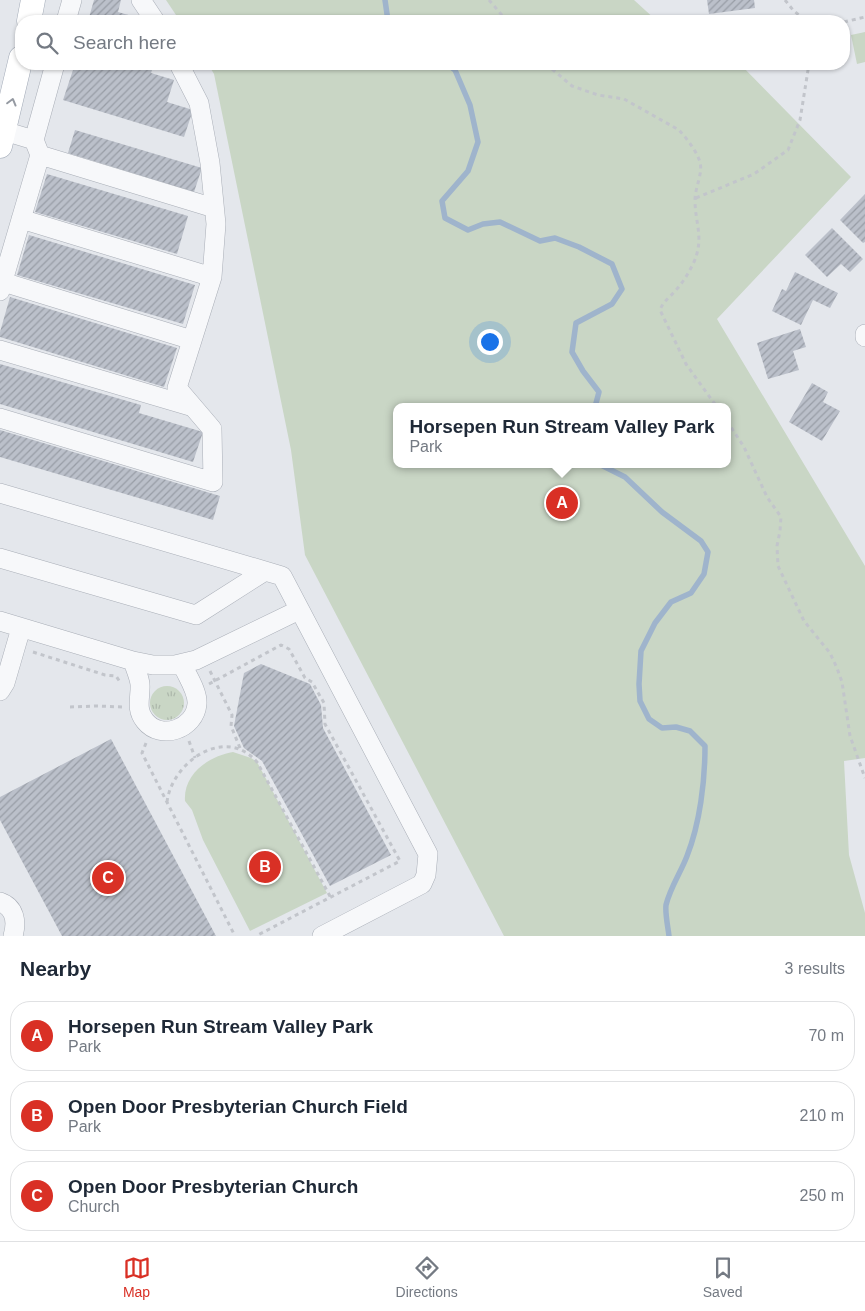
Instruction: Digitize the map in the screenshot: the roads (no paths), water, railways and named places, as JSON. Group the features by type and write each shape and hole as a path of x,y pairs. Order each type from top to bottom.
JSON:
{"main road":[{"path":"30,15 33,0"},
{"path":"2,138 18,70"}],"lane":[{"path":"68,15 72,0"},
{"path":"141,0 150,15"},
{"path":"54,70 21,219 1,287 192,340"},
{"path":"0,418 212,482 212,429 177,388 212,277 216,224 210,163 199,103 182,70"},
{"path":"2,138 37,147 214,208"},
{"path":"21,219 212,277"},
{"path":"0,350 193,407"},
{"path":"0,493 282,576 428,854 426,875 422,884 322,936"},
{"path":"0,558 196,615 265,571"},
{"path":"0,621 133,661 153,665 175,665 196,660 299,610"},
{"path":"0,692 5,683 21,628"},
{"path":"133,661 140,684 139,712 151,727 169,731 179,729 189,722 197,704 182,664"},
{"path":"0,902 12,911 16,926 14,936"}],"waterway":[{"path":"385,0 387,15"},
{"path":"455,70 470,105 478,142 468,171 442,201 445,218 468,230 483,224 500,222 540,241 555,238 579,247 612,264 622,289 612,304 576,323 572,352 583,371 599,392 596,403"},
{"path":"607,468 625,477 662,512 701,541 708,552 704,574 691,593 671,602 655,623 641,651 640,701 649,719 662,728 676,727 690,731 705,746 703,787 692,843 666,905 669,936"}],"place":[{"name":"Horsepen Run Stream Valley Park","path":"562,503"},
{"name":"Open Door Presbyterian Church Field","path":"265,867"},
{"name":"Open Door Presbyterian Church","path":"108,878"}]}
